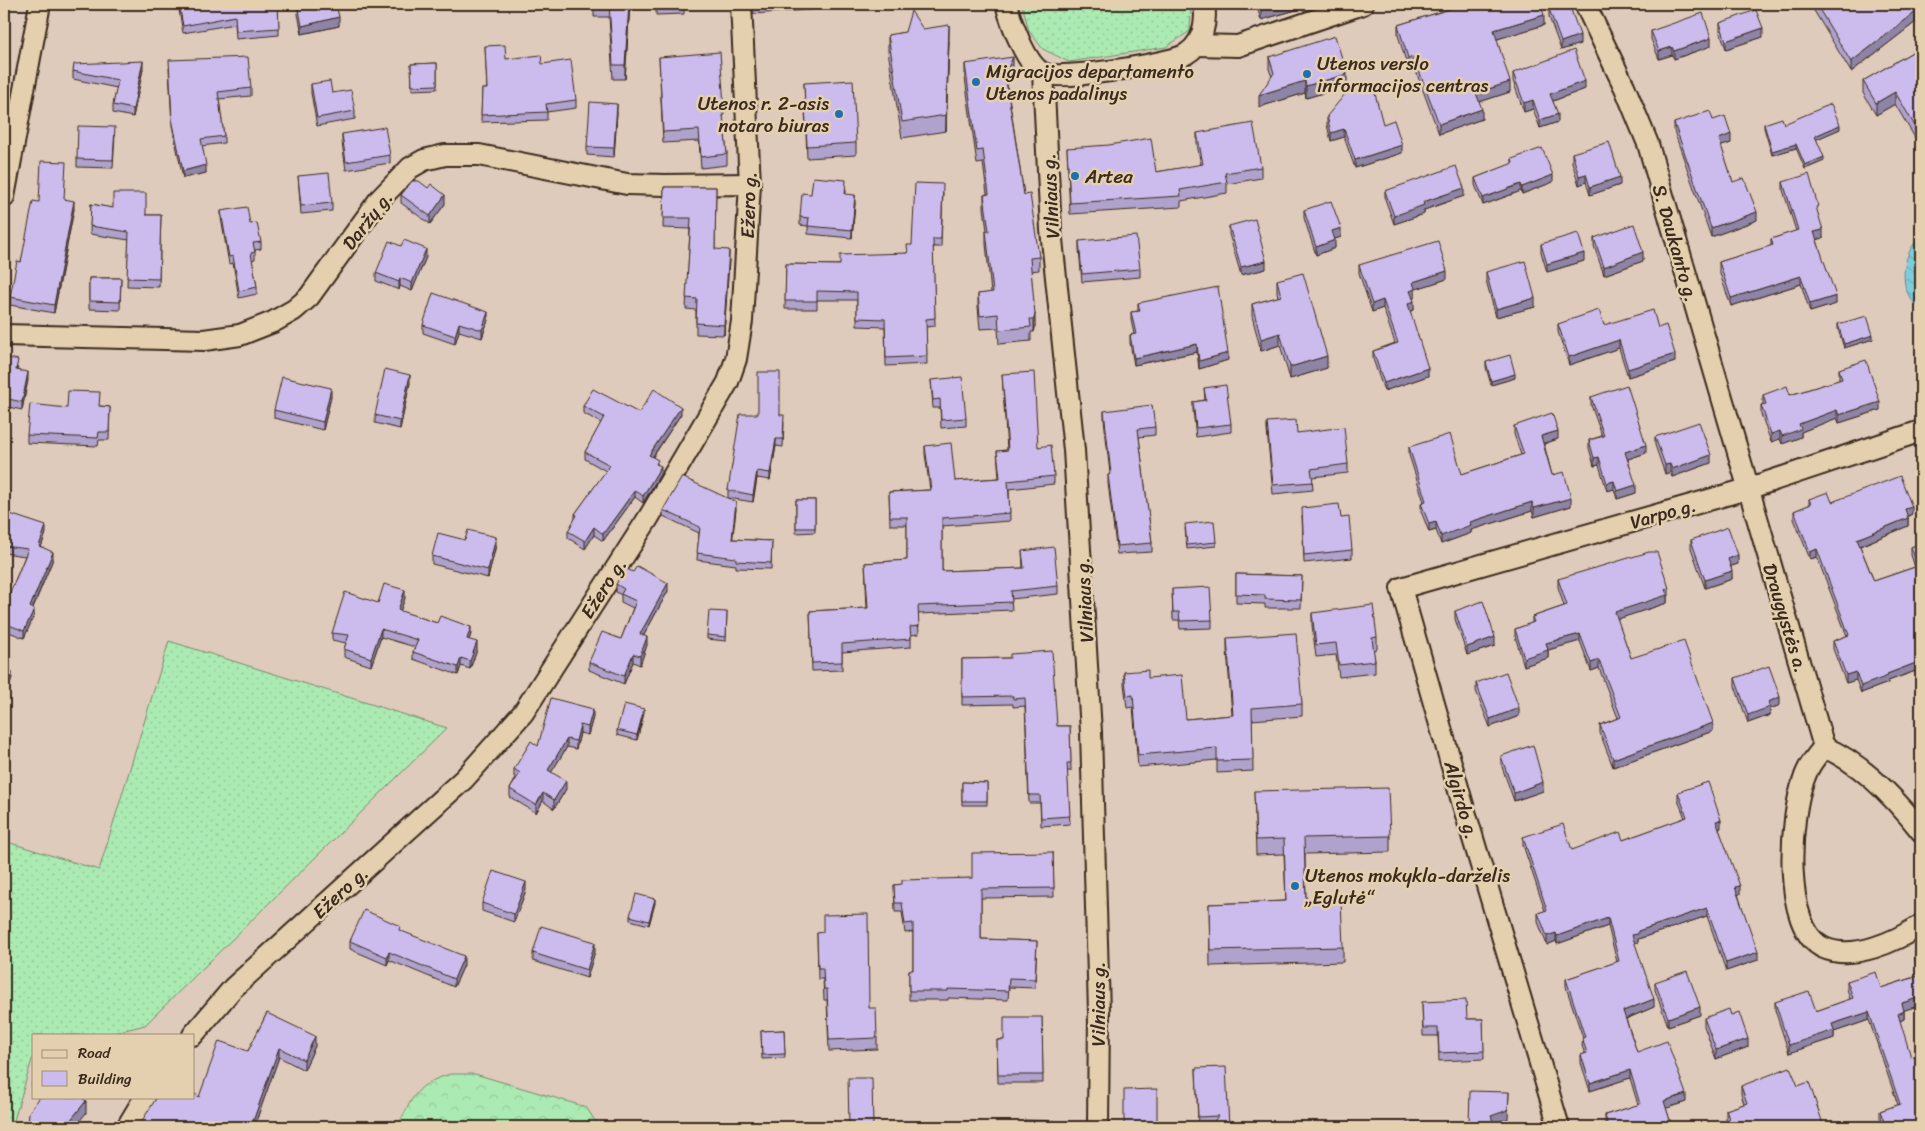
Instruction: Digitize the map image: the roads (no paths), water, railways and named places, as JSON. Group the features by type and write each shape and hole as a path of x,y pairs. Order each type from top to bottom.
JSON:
{"street":[{"path":"4,197 40,4"},
{"path":"1006,4 1020,42 1030,60 1043,73 1064,76 1162,63 1186,55 1196,44 1203,32 1206,14 1204,4"},
{"path":"1196,44 1238,46 1363,4"},
{"name":"S. Daukanto g.","path":"1585,4 1625,88 1648,144 1747,489"},
{"name":"Ežero g.","path":"194,1034 233,988 464,779 523,713 649,518 728,382 736,360 742,321 750,184 741,10"},
{"name":"Vilniaus g.","path":"1043,73 1051,230 1074,450 1092,741 1099,1002 1098,1127"},
{"name":"Daržų g.","path":"4,335 204,340 240,335 273,322 294,310 309,297 379,200 410,168 424,160 445,155 479,155 627,184 750,184"},
{"name":"Varpo g.","path":"1401,588 1747,489 1921,431"},
{"name":"Draugystės a.","path":"1747,489 1824,747"},
{"name":"Algirdo g.","path":"1401,588 1463,805 1559,1127"},
{"path":"1921,831 1903,808 1872,779 1841,754 1824,747 1812,760 1803,779 1792,839 1797,909 1807,932 1823,947 1843,953 1889,941 1905,935 1921,925"},
{"path":"127,1127 144,1098"}],"water":[{"path":"1921,237 1921,307 1913,301 1908,293 1904,273 1909,252"}],"place":[{"name":"Utenos verslo informacijos centras","path":"1307,74"},
{"name":"Migracijos departamento Utenos padalinys","path":"976,82"},
{"name":"Utenos r. 2-asis notaro biuras","path":"839,114"},
{"name":"Artea","path":"1075,176"},
{"name":"Utenos mokykla-darželis „Eglutė“","path":"1295,886"}]}
